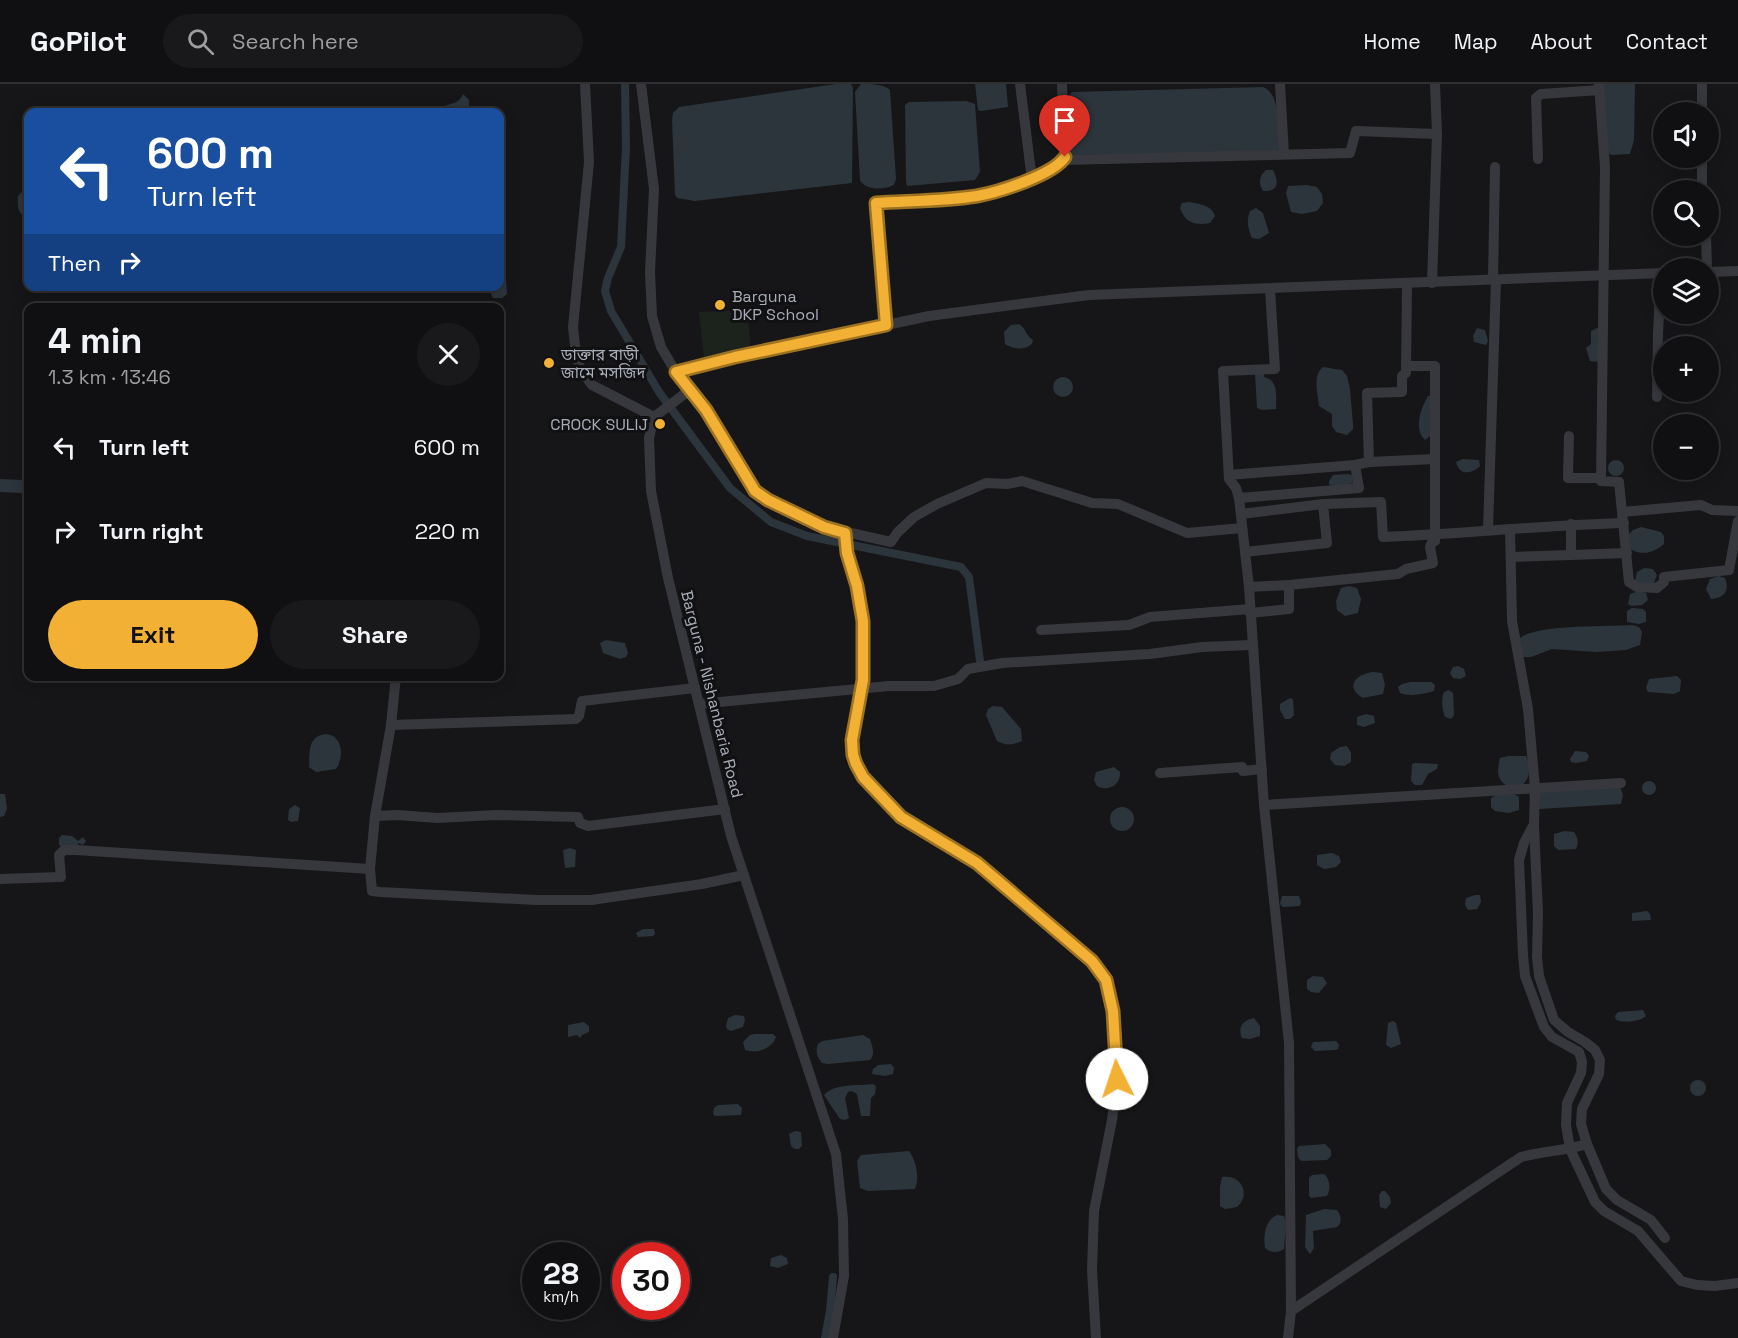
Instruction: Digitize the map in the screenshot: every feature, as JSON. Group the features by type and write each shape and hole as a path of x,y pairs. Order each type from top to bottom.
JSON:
{"street":[{"path":"585,84 589,162 573,327 576,355 581,370 592,385 654,417 691,389"},
{"path":"641,84 654,189 650,272 652,316 656,334 676,372 691,389 718,429 755,491 768,500 824,527 891,542 897,532 914,516 938,504 986,483 1007,484 1022,481 1092,503 1118,504 1187,534 1242,528"},
{"path":"1020,84 1032,180"},
{"path":"1062,84 1063,160"},
{"path":"1280,84 1284,154"},
{"path":"1432,283 1437,134 1436,84"},
{"path":"1702,84 1702,102"},
{"path":"1538,159 1536,98 1541,94 1599,87 1605,167 1601,481 1619,482 1629,582 1637,587 1657,588 1664,582 1664,577 1729,570 1738,521"},
{"path":"886,325 876,203 978,196 1032,180 1063,160 1350,153 1356,131 1437,134"},
{"path":"1488,530 1495,280 1495,167"},
{"path":"1719,270 1738,271"},
{"path":"676,372 726,359 928,316 1089,295 1653,274"},
{"path":"1369,462 1366,393 1402,392 1402,376 1406,373 1407,366 1407,284"},
{"path":"1270,289 1275,369 1223,371 1229,475 1239,498 1249,587 1251,645 1264,805 1288,1043 1290,1311 1288,1338"},
{"path":"1249,587 1398,574 1406,569 1433,563 1430,547 1435,541 1435,366 1407,366"},
{"name":"Barguna - Nishanbaria Road","path":"654,417 649,438 651,491 668,578 724,809 836,1154 843,1218 844,1276 833,1338"},
{"path":"1569,436 1568,478 1601,478"},
{"path":"1229,475 1369,462 1435,459"},
{"path":"1239,498 1359,488 1355,465"},
{"path":"1241,514 1323,504 1381,502 1383,537 1571,524 1701,505 1712,510 1738,511"},
{"path":"1245,552 1327,543 1323,504"},
{"path":"1571,524 1571,555"},
{"path":"1510,529 1512,621 1528,709 1534,788 1539,976 1554,1020 1595,1050 1599,1060 1599,1074 1582,1109 1581,1124 1606,1189 1617,1200 1651,1220 1665,1238"},
{"path":"842,532 857,586 863,621 863,680 852,740 853,755 863,777 901,817 977,863 1055,927 1092,961 1106,980 1113,1011 1117,1079 1112,1120 1094,1211 1092,1270 1096,1338"},
{"path":"1510,557 1627,553"},
{"path":"1041,630 1129,626 1150,617 1289,609 1288,585"},
{"path":"699,704 889,686 934,686 958,679 968,669 1002,663 1251,645"},
{"path":"395,681 391,724 375,816 370,869 372,891 536,900 591,900 702,884 744,875"},
{"path":"391,724 576,719 579,716 582,701 695,688"},
{"path":"1160,773 1242,767 1243,771 1262,769"},
{"path":"1264,805 1621,783"},
{"path":"375,816 398,815 437,819 496,815 578,817 580,823 588,826 724,809"},
{"path":"1534,824 1524,843 1519,860 1525,976 1544,1027 1552,1037 1579,1052 1582,1062 1581,1073 1567,1103 1566,1125 1570,1149 1595,1202 1604,1211 1638,1231 1681,1281 1715,1286 1738,1283"},
{"path":"0,879 61,877 59,855 64,850 370,869"},
{"path":"1290,1311 1521,1157 1542,1151 1570,1149 1587,1144"}],"shaded area":[{"path":"836,84 851,84 853,88 852,183 695,201 677,198 672,120 673,113 679,107"},
{"path":"861,84 880,85 890,90 896,179 894,185 885,188 871,188 860,180 855,92"},
{"path":"975,84 1006,84 1008,107 978,110"},
{"path":"1601,84 1635,84 1634,140 1630,154 1611,155 1607,151"},
{"path":"1263,87 1269,91 1276,106 1280,151 1070,155 1066,112 1072,92"},
{"path":"463,94 469,100 469,108 441,108 457,102"},
{"path":"966,101 975,104 980,172 975,180 907,186 905,105 909,102"},
{"path":"1266,170 1273,170 1277,182 1272,190 1263,191 1260,180"},
{"path":"1288,186 1317,187 1322,194 1323,203 1317,211 1302,214 1291,212 1286,193"},
{"path":"24,189 24,216 20,213 18,196"},
{"path":"1189,202 1211,209 1215,216 1210,223 1196,224 1185,217 1180,208 1182,203"},
{"path":"1256,208 1263,213 1269,233 1259,239 1252,238 1248,224 1250,211"},
{"path":"504,280 506,280 507,294 502,298 493,298 491,291 504,291"},
{"path":"747,310 751,350 704,358 699,312"},
{"path":"1019,324 1033,340 1032,344 1015,348 1005,344 1004,332 1011,325"},
{"path":"1477,328 1485,330 1488,341 1486,345 1474,342 1473,336"},
{"path":"1601,329 1600,362 1590,361 1586,348 1591,344 1591,331"},
{"path":"1323,367 1342,370 1347,376 1353,429 1347,435 1336,432 1332,426 1332,414 1319,406 1317,380"},
{"path":"1264,373 1264,377 1274,385 1276,409 1257,408 1255,374"},
{"path":"1059,377 1067,377 1073,383 1073,391 1067,397 1059,397 1053,391 1053,383"},
{"path":"1428,396 1432,396 1430,436 1425,440 1419,430 1419,424"},
{"path":"1463,459 1479,460 1480,466 1469,472 1463,471 1456,462"},
{"path":"1616,460 1622,462 1624,468 1622,474 1616,476 1610,474 1608,468 1610,462"},
{"path":"1333,475 1352,475 1353,483 1334,487 1329,484"},
{"path":"0,479 24,482 24,491 21,493 0,492"},
{"path":"1641,527 1661,532 1664,536 1664,544 1648,553 1630,549 1629,534"},
{"path":"1644,568 1653,569 1657,575 1654,583 1647,585 1635,581 1637,572"},
{"path":"1719,576 1725,578 1727,587 1725,593 1711,599 1706,589 1710,579"},
{"path":"1349,586 1357,588 1361,599 1358,613 1345,616 1337,610 1336,601 1341,588"},
{"path":"1639,591 1646,593 1648,600 1642,605 1628,604 1630,594"},
{"path":"1632,608 1643,609 1646,612 1646,622 1639,624 1627,622 1627,611"},
{"path":"1632,625 1639,627 1642,632 1640,645 1626,650 1596,652 1552,649 1531,657 1522,657 1520,638 1541,630"},
{"path":"606,640 625,643 628,653 626,657 620,659 603,653 600,643"},
{"path":"1458,666 1464,669 1466,676 1460,679 1453,678 1450,673 1453,667"},
{"path":"1373,672 1382,673 1385,685 1383,694 1363,698 1354,690 1354,682 1362,675"},
{"path":"1677,676 1681,680 1680,691 1674,694 1648,692 1646,688 1649,679"},
{"path":"1410,682 1431,682 1435,685 1434,691 1413,695 1400,693 1398,687"},
{"path":"1449,690 1453,693 1454,715 1451,719 1445,717 1442,704 1444,692"},
{"path":"1290,698 1293,699 1294,715 1290,719 1285,719 1280,710 1280,704"},
{"path":"993,706 1002,707 1021,729 1022,741 1003,744 997,741 986,715 988,709"},
{"path":"1366,714 1374,716 1375,723 1364,727 1357,725 1357,717"},
{"path":"325,734 331,735 338,742 341,752 339,764 336,769 316,772 309,767 311,746 315,738"},
{"path":"1347,746 1351,753 1351,762 1344,766 1335,765 1330,759 1331,753 1340,747"},
{"path":"1575,751 1586,752 1589,756 1587,761 1571,762 1570,759"},
{"path":"1526,756 1529,768 1528,777 1518,786 1505,785 1500,780 1498,772 1500,758"},
{"path":"1412,764 1438,764 1437,769 1428,774 1422,785 1415,785 1411,781"},
{"path":"1114,767 1120,772 1116,784 1109,788 1097,786 1094,780 1096,772"},
{"path":"1649,781 1654,783 1656,788 1654,793 1649,795 1644,793 1642,788 1644,783"},
{"path":"1620,786 1623,795 1621,804 1539,809 1538,791"},
{"path":"0,794 5,794 7,809 4,816 0,817"},
{"path":"1514,794 1519,797 1519,810 1509,813 1495,811 1491,807 1491,798 1496,795"},
{"path":"295,805 300,808 298,821 291,822 288,820 289,809"},
{"path":"1122,807 1127,808 1133,814 1133,824 1127,830 1122,831 1117,830 1111,824 1110,819 1111,814 1117,808"},
{"path":"1565,831 1574,832 1578,843 1576,849 1558,850 1554,846 1554,834"},
{"path":"62,835 72,836 78,841 83,837 86,841 83,845 79,843 77,846 64,848 59,845 59,838"},
{"path":"570,848 576,850 575,867 565,868 563,850"},
{"path":"1332,853 1339,856 1341,862 1336,867 1324,869 1317,865 1317,855"},
{"path":"1480,895 1481,902 1477,909 1468,910 1465,905 1466,898"},
{"path":"1282,896 1299,896 1300,906 1283,907 1280,904"},
{"path":"1647,911 1651,920 1632,921 1632,913"},
{"path":"643,929 654,929 655,934 638,937 636,933"},
{"path":"1313,976 1323,977 1327,983 1319,993 1307,989 1307,980"},
{"path":"1643,1010 1646,1016 1640,1020 1628,1022 1616,1020 1615,1016 1618,1012"},
{"path":"735,1015 744,1016 745,1020 743,1027 731,1031 726,1026 728,1018"},
{"path":"1254,1018 1260,1026 1260,1036 1250,1039 1242,1038 1240,1031 1242,1025"},
{"path":"1393,1021 1396,1023 1401,1044 1391,1048 1386,1045 1388,1023"},
{"path":"584,1022 589,1026 589,1032 580,1038 577,1035 568,1037 568,1025"},
{"path":"773,1034 776,1037 771,1045 763,1050 745,1050 743,1042 750,1035"},
{"path":"863,1035 870,1039 873,1055 870,1060 828,1064 822,1063 819,1058 817,1047 822,1041"},
{"path":"1336,1041 1339,1045 1335,1050 1315,1051 1311,1047 1313,1042"},
{"path":"891,1064 894,1068 893,1074 885,1076 872,1074 873,1069 878,1065"},
{"path":"1695,1080 1701,1080 1706,1088 1704,1094 1695,1096 1690,1091 1690,1085"},
{"path":"873,1084 876,1086 875,1094 871,1098 870,1116 861,1116 857,1094 852,1091 848,1092 845,1098 849,1118 845,1120 840,1119 824,1095 834,1088"},
{"path":"738,1104 742,1108 741,1115 715,1116 713,1114 714,1108 718,1105"},
{"path":"795,1131 801,1132 802,1146 799,1149 791,1146 789,1134"},
{"path":"1325,1144 1331,1150 1331,1156 1327,1160 1301,1161 1298,1157 1299,1146"},
{"path":"909,1151 916,1169 915,1189 868,1191 860,1188 857,1161 861,1155"},
{"path":"1324,1174 1329,1184 1327,1196 1311,1198 1309,1178 1312,1175"},
{"path":"1222,1177 1235,1179 1242,1186 1243,1197 1237,1207 1225,1209 1220,1206"},
{"path":"1382,1191 1390,1197 1391,1203 1386,1209 1380,1207 1379,1195"},
{"path":"1324,1209 1337,1210 1341,1221 1337,1227 1313,1231 1314,1248 1310,1254 1305,1247 1306,1215"},
{"path":"1277,1215 1284,1216 1286,1224 1284,1249 1274,1252 1265,1248 1264,1238 1267,1224"},
{"path":"781,1255 787,1258 788,1264 778,1268 770,1266 771,1258"}],"waterway":[{"path":"625,84 626,147 621,247 605,291 611,311 659,392 730,488 771,522 807,536 961,567 969,577 980,661"},
{"path":"825,1338 833,1277"}],"place":[{"name":"Barguna DKP School","path":"720,305"},
{"name":"ডাক্তার বাড়ী জামে মসজিদ","path":"549,363"},
{"name":"CROCK SULIJ","path":"660,424"}],"route":[{"path":"1065,157 1056,166 1032,180 978,196 876,203 886,325 716,361 676,372 706,410 755,491 768,500 824,527 845,533 847,553 857,586 863,621 863,680 852,740 856,764 863,777 901,817 977,863 992,878 1055,927 1092,961 1106,980 1113,1011 1117,1079"}]}
